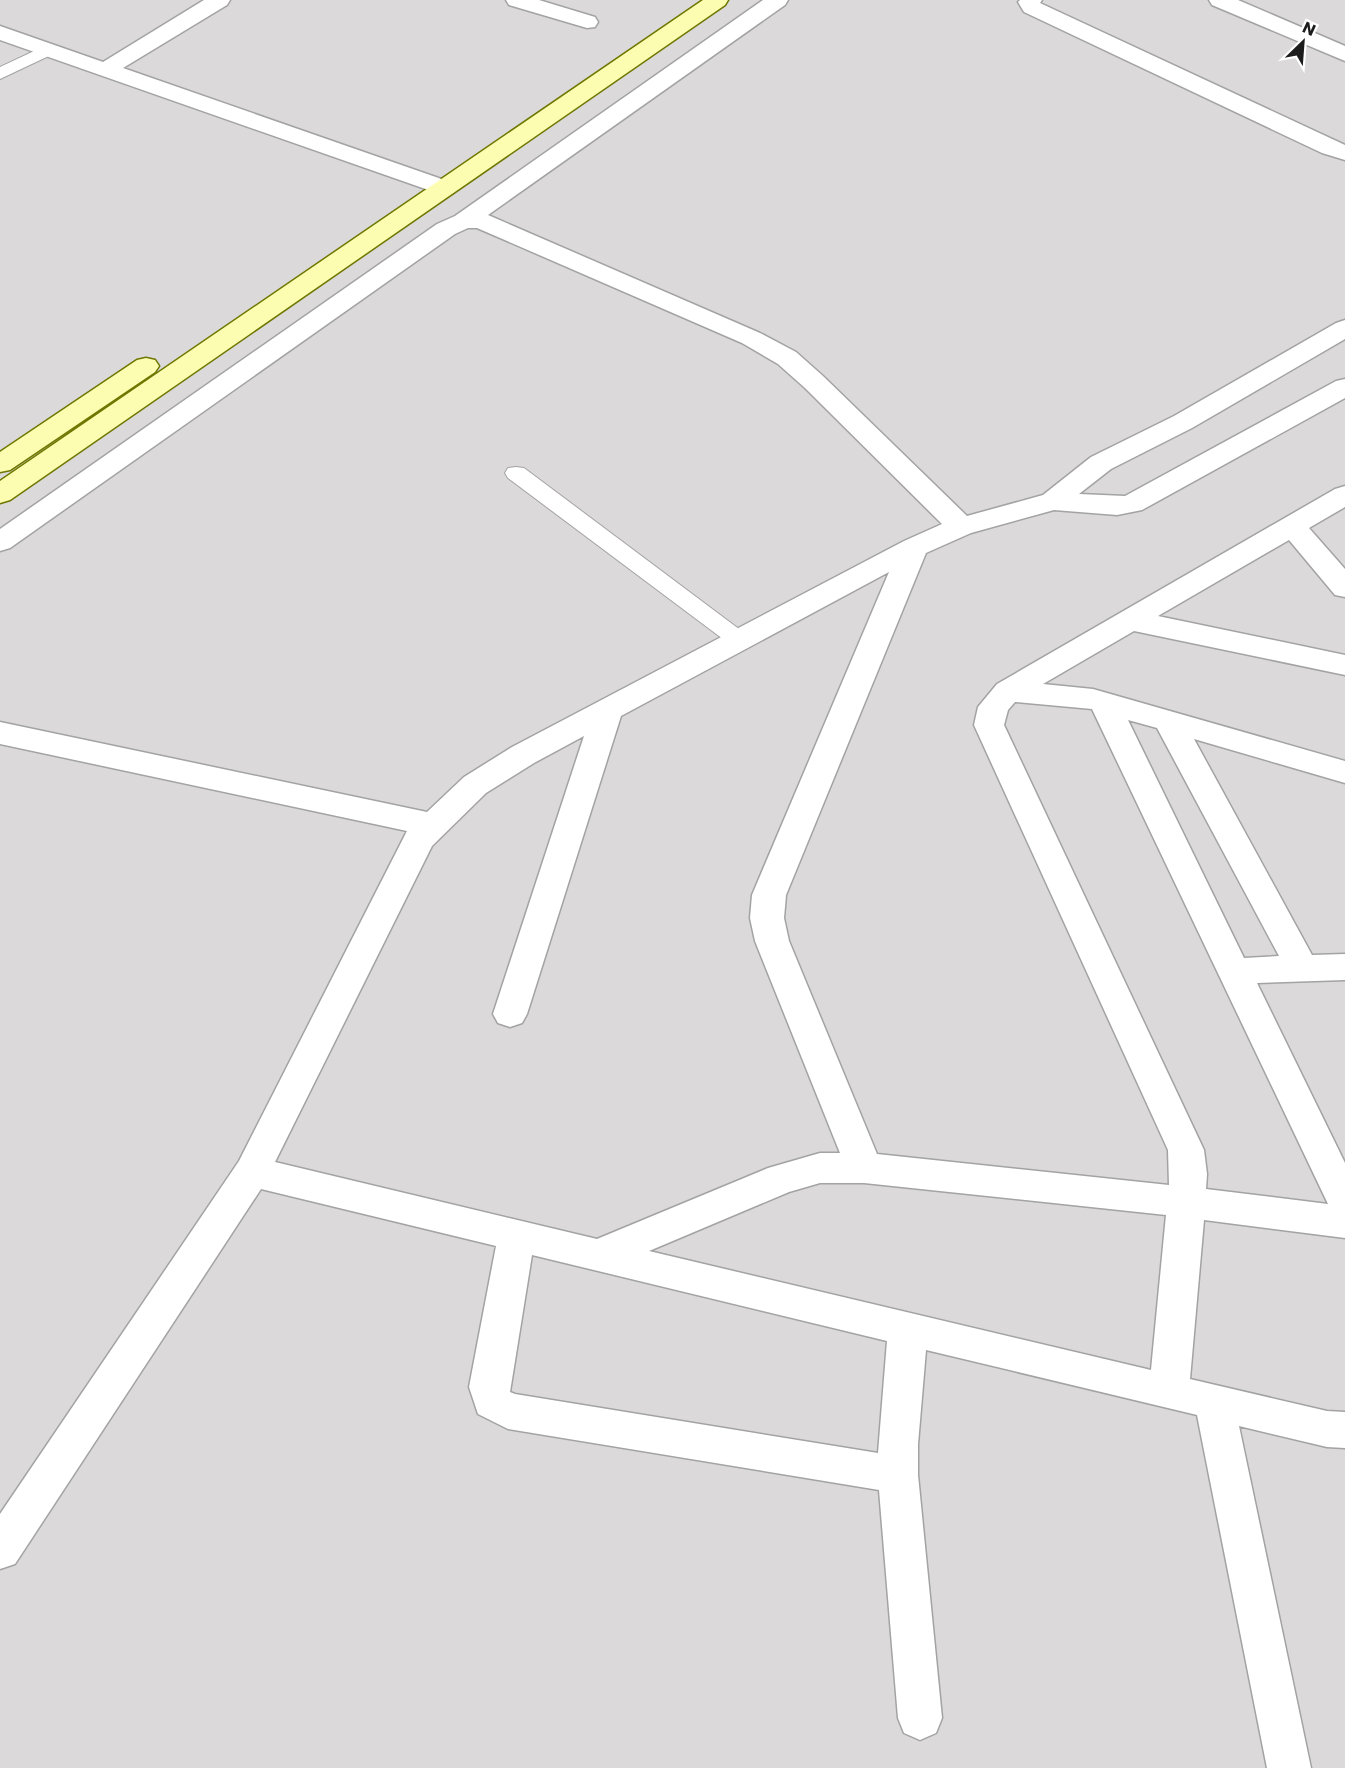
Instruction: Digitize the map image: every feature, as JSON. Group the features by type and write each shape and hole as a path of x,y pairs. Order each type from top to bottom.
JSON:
{"street":[{"path":"517,0 587,22"},
{"path":"0,494 435,184 686,0"},
{"path":"0,464 717,0"},
{"path":"0,542 437,235 464,221 777,0"},
{"path":"1031,0 1029,2 1032,7 1330,148 1345,153"},
{"path":"1220,0 1345,54"},
{"path":"105,70 215,1"},
{"path":"0,33 435,184"},
{"path":"464,221 481,221 740,333 787,358 961,527"},
{"path":"1053,501 1095,467 1183,422 1336,332 1345,358"},
{"path":"0,1550 252,1172 420,839 475,785 523,755 914,547 961,527 1053,501 1117,506 1132,504 1345,387"},
{"path":"1169,1391 1189,1174 1186,1150 989,725 993,707 1008,691 1345,495"},
{"path":"1292,526 1345,588"},
{"path":"864,1168 772,941 766,918 769,895 914,547"},
{"path":"1129,620 1345,665"},
{"path":"1008,691 1081,697 1104,702 1345,772"},
{"path":"1104,702 1234,971 1331,1143 1345,1201"},
{"path":"510,1014 608,710"},
{"path":"1169,721 1302,969"},
{"path":"0,733 434,825"},
{"path":"1234,971 1345,967"},
{"path":"598,1255 781,1179 820,1168 864,1168 1186,1202 1345,1222"},
{"path":"252,1172 1327,1429 1345,1430"},
{"path":"517,1235 489,1387 492,1402 508,1411 898,1475"},
{"path":"908,1329 898,1444 898,1475 920,1718"},
{"path":"1214,1402 1288,1768"}],"lane":[{"path":"0,74 47,50"},
{"path":"516,473 739,640"}],"shaded area":[{"path":"0,0 1345,0 1345,1768 0,1768"}]}
